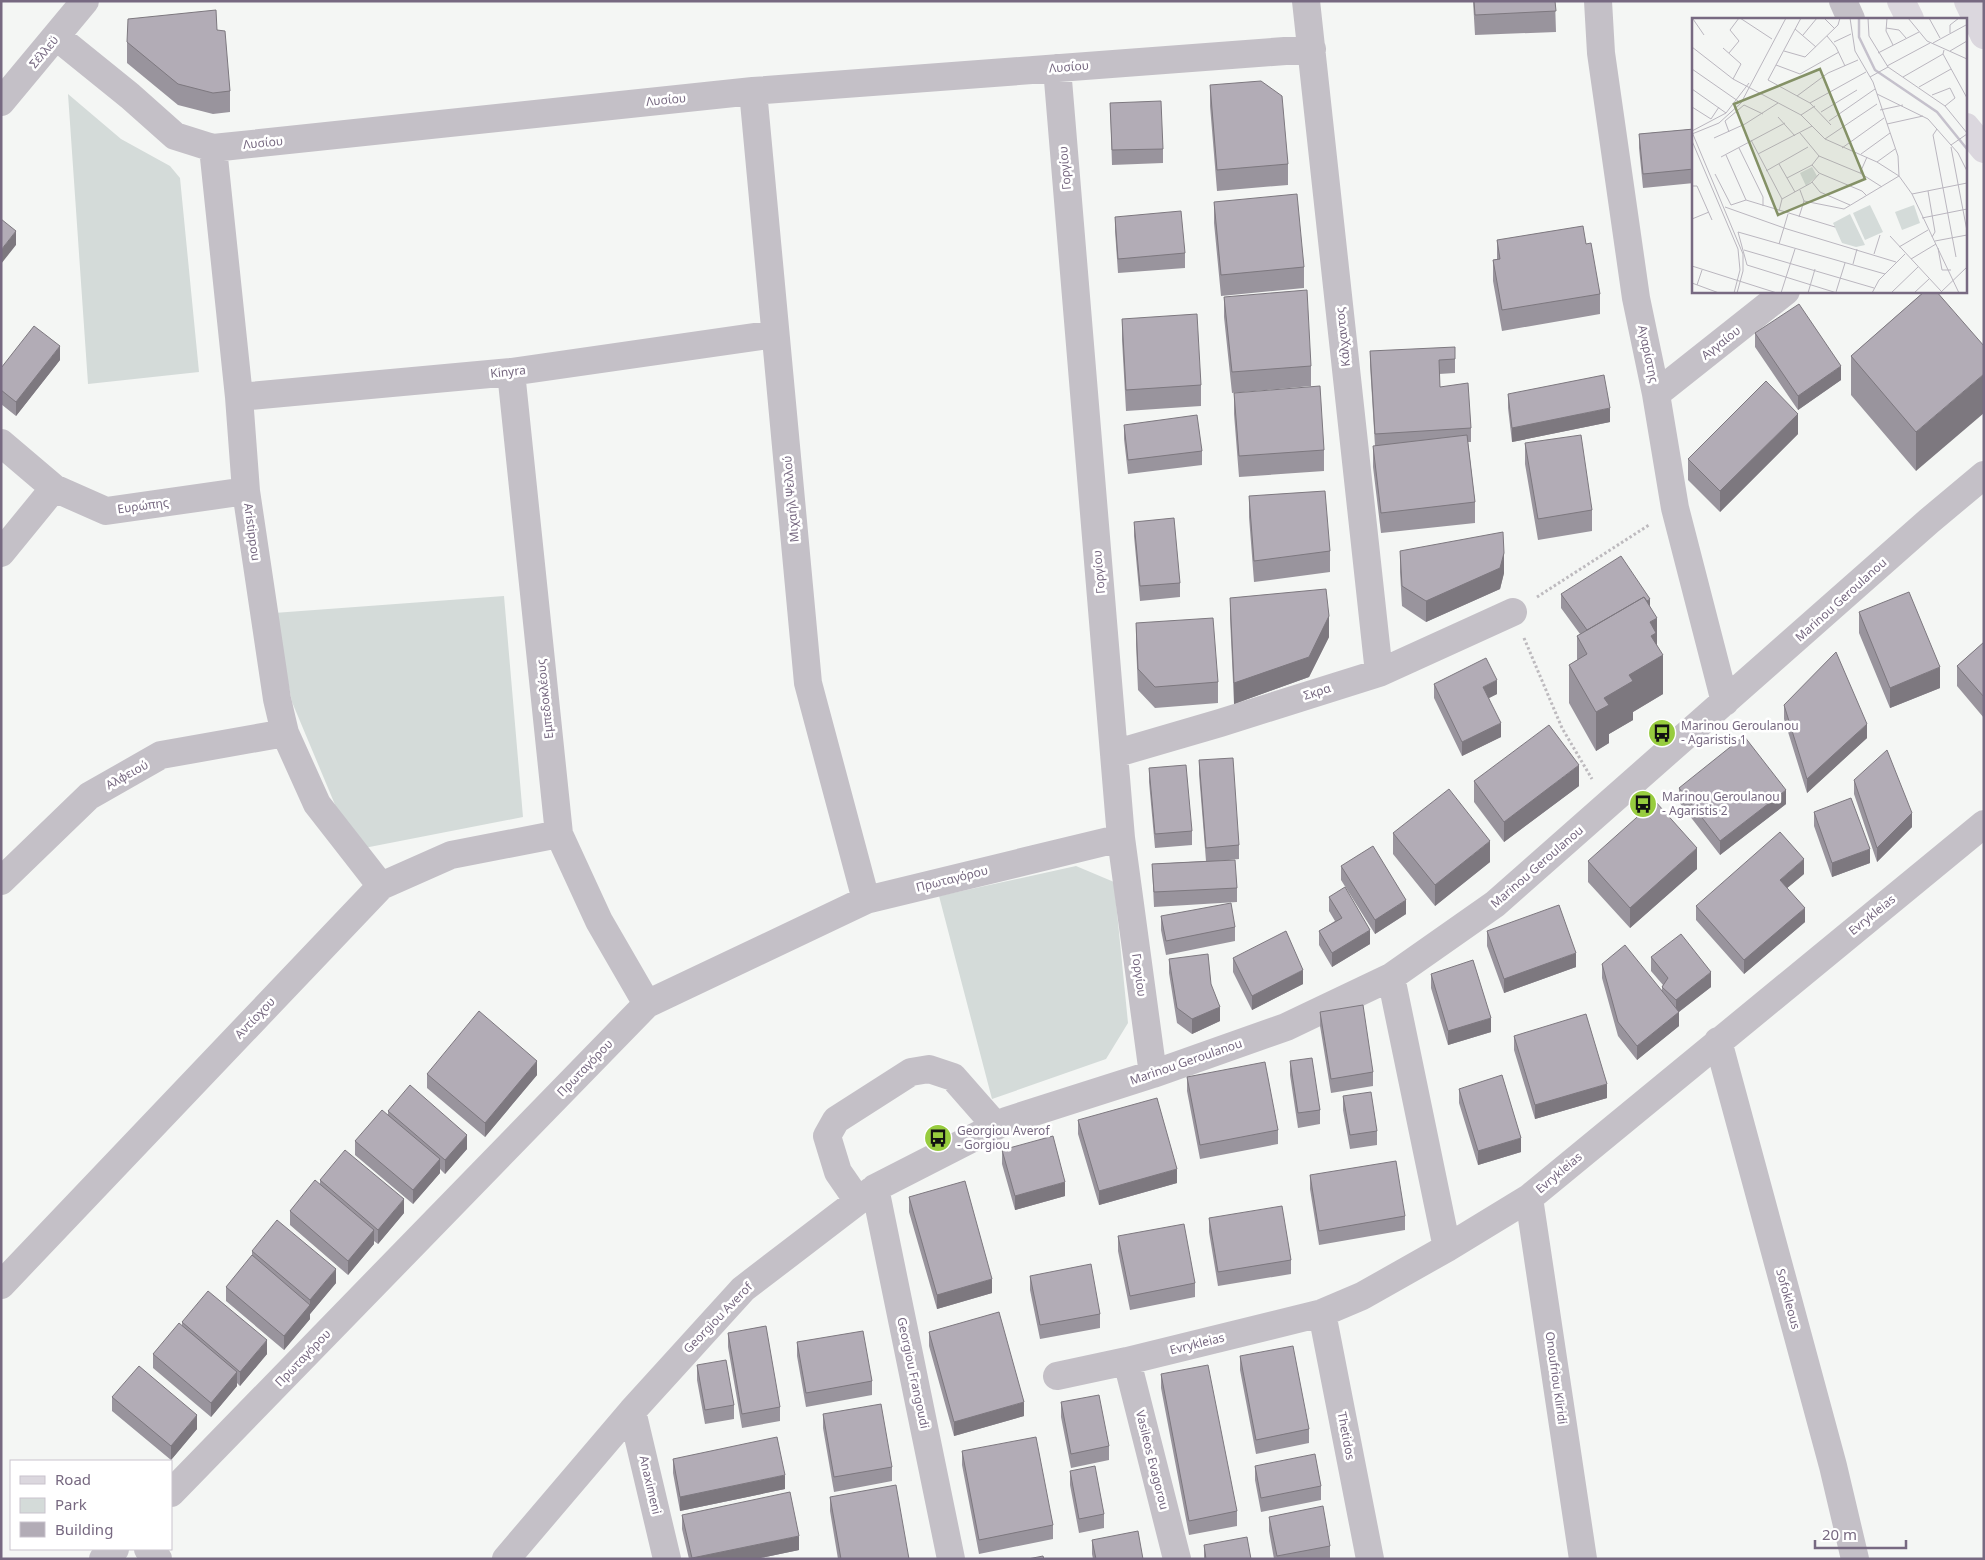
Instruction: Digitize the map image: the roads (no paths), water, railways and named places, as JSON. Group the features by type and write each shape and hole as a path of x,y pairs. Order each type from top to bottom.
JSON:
{"main road":[{"path":"1901,1 1910,18"},
{"path":"1968,1 1984,35"},
{"path":"1968,130 1984,150"}],"street":[{"name":"Σέλλεϋ","path":"1,102 86,1"},
{"name":"Κάλχαντος","path":"1306,1 1379,673"},
{"name":"Αγαρίστης","path":"1598,1 1601,53 1636,298 1656,394 1675,508 1725,702"},
{"path":"1843,1 1851,18"},
{"name":"Λυσίου","path":"57,37 130,96 175,136 213,148 754,91 1312,49"},
{"name":"Γοργίου","path":"1057,68 1121,838 1153,1074"},
{"name":"Μιχαήλ Ψελλού","path":"754,91 808,683 866,900"},
{"name":"Aristippou","path":"213,148 239,396 246,492 277,699 285,733 317,804 381,886"},
{"name":"Αγγαίου","path":"1656,394 1785,292"},
{"name":"Kinyra","path":"239,396 511,372 775,334"},
{"name":"Εμπεδοκλέους","path":"511,372 559,834 599,920 648,1004"},
{"name":"Ευρώπης","path":"1,443 54,488 106,511 246,492"},
{"name":"Marinou Geroulanou","path":"1001,1124 1153,1074 1286,1027 1391,977 1495,904 1929,521 1984,475"},
{"path":"1,553 54,488"},
{"name":"Σκρα","path":"1114,754 1379,673 1514,612"},
{"name":"Αλφειού","path":"1,881 89,796 161,755 285,733"},
{"name":"Evrykleias","path":"1056,1376 1127,1361 1322,1313 1362,1296 1447,1248 1529,1198 1984,824"},
{"name":"Αντίοχου","path":"1,1285 381,886 452,855 559,834"},
{"name":"Πρωταγόρου","path":"172,1492 648,1004 866,900 1121,838"},
{"path":"1391,977 1447,1248"},
{"name":"Sofokleous","path":"1718,1041 1833,1466 1855,1559"},
{"path":"866,1194 838,1172 827,1136 836,1120 911,1072 929,1069 954,1077 1001,1124"},
{"name":"Georgiou Averof","path":"506,1559 632,1411 743,1289 866,1194 1001,1124"},
{"name":"Georgiou Frangoudi","path":"866,1194 951,1559"},
{"name":"Onoufriou Kliridi","path":"1529,1198 1583,1559"},
{"name":"Thetidos","path":"1322,1313 1370,1559"},
{"name":"Vasileos Evagorou","path":"1127,1361 1177,1559"},
{"name":"Anaximeni","path":"632,1411 667,1559"},
{"path":"103,1559 114,1550"},
{"path":"149,1550 158,1559"}],"place":[{"name":"Marinou Geroulanou - Agaristis 1","path":"1662,733"},
{"name":"Marinou Geroulanou - Agaristis 2","path":"1643,804"},
{"name":"Georgiou Averof - Gorgiou","path":"938,1138"}]}
